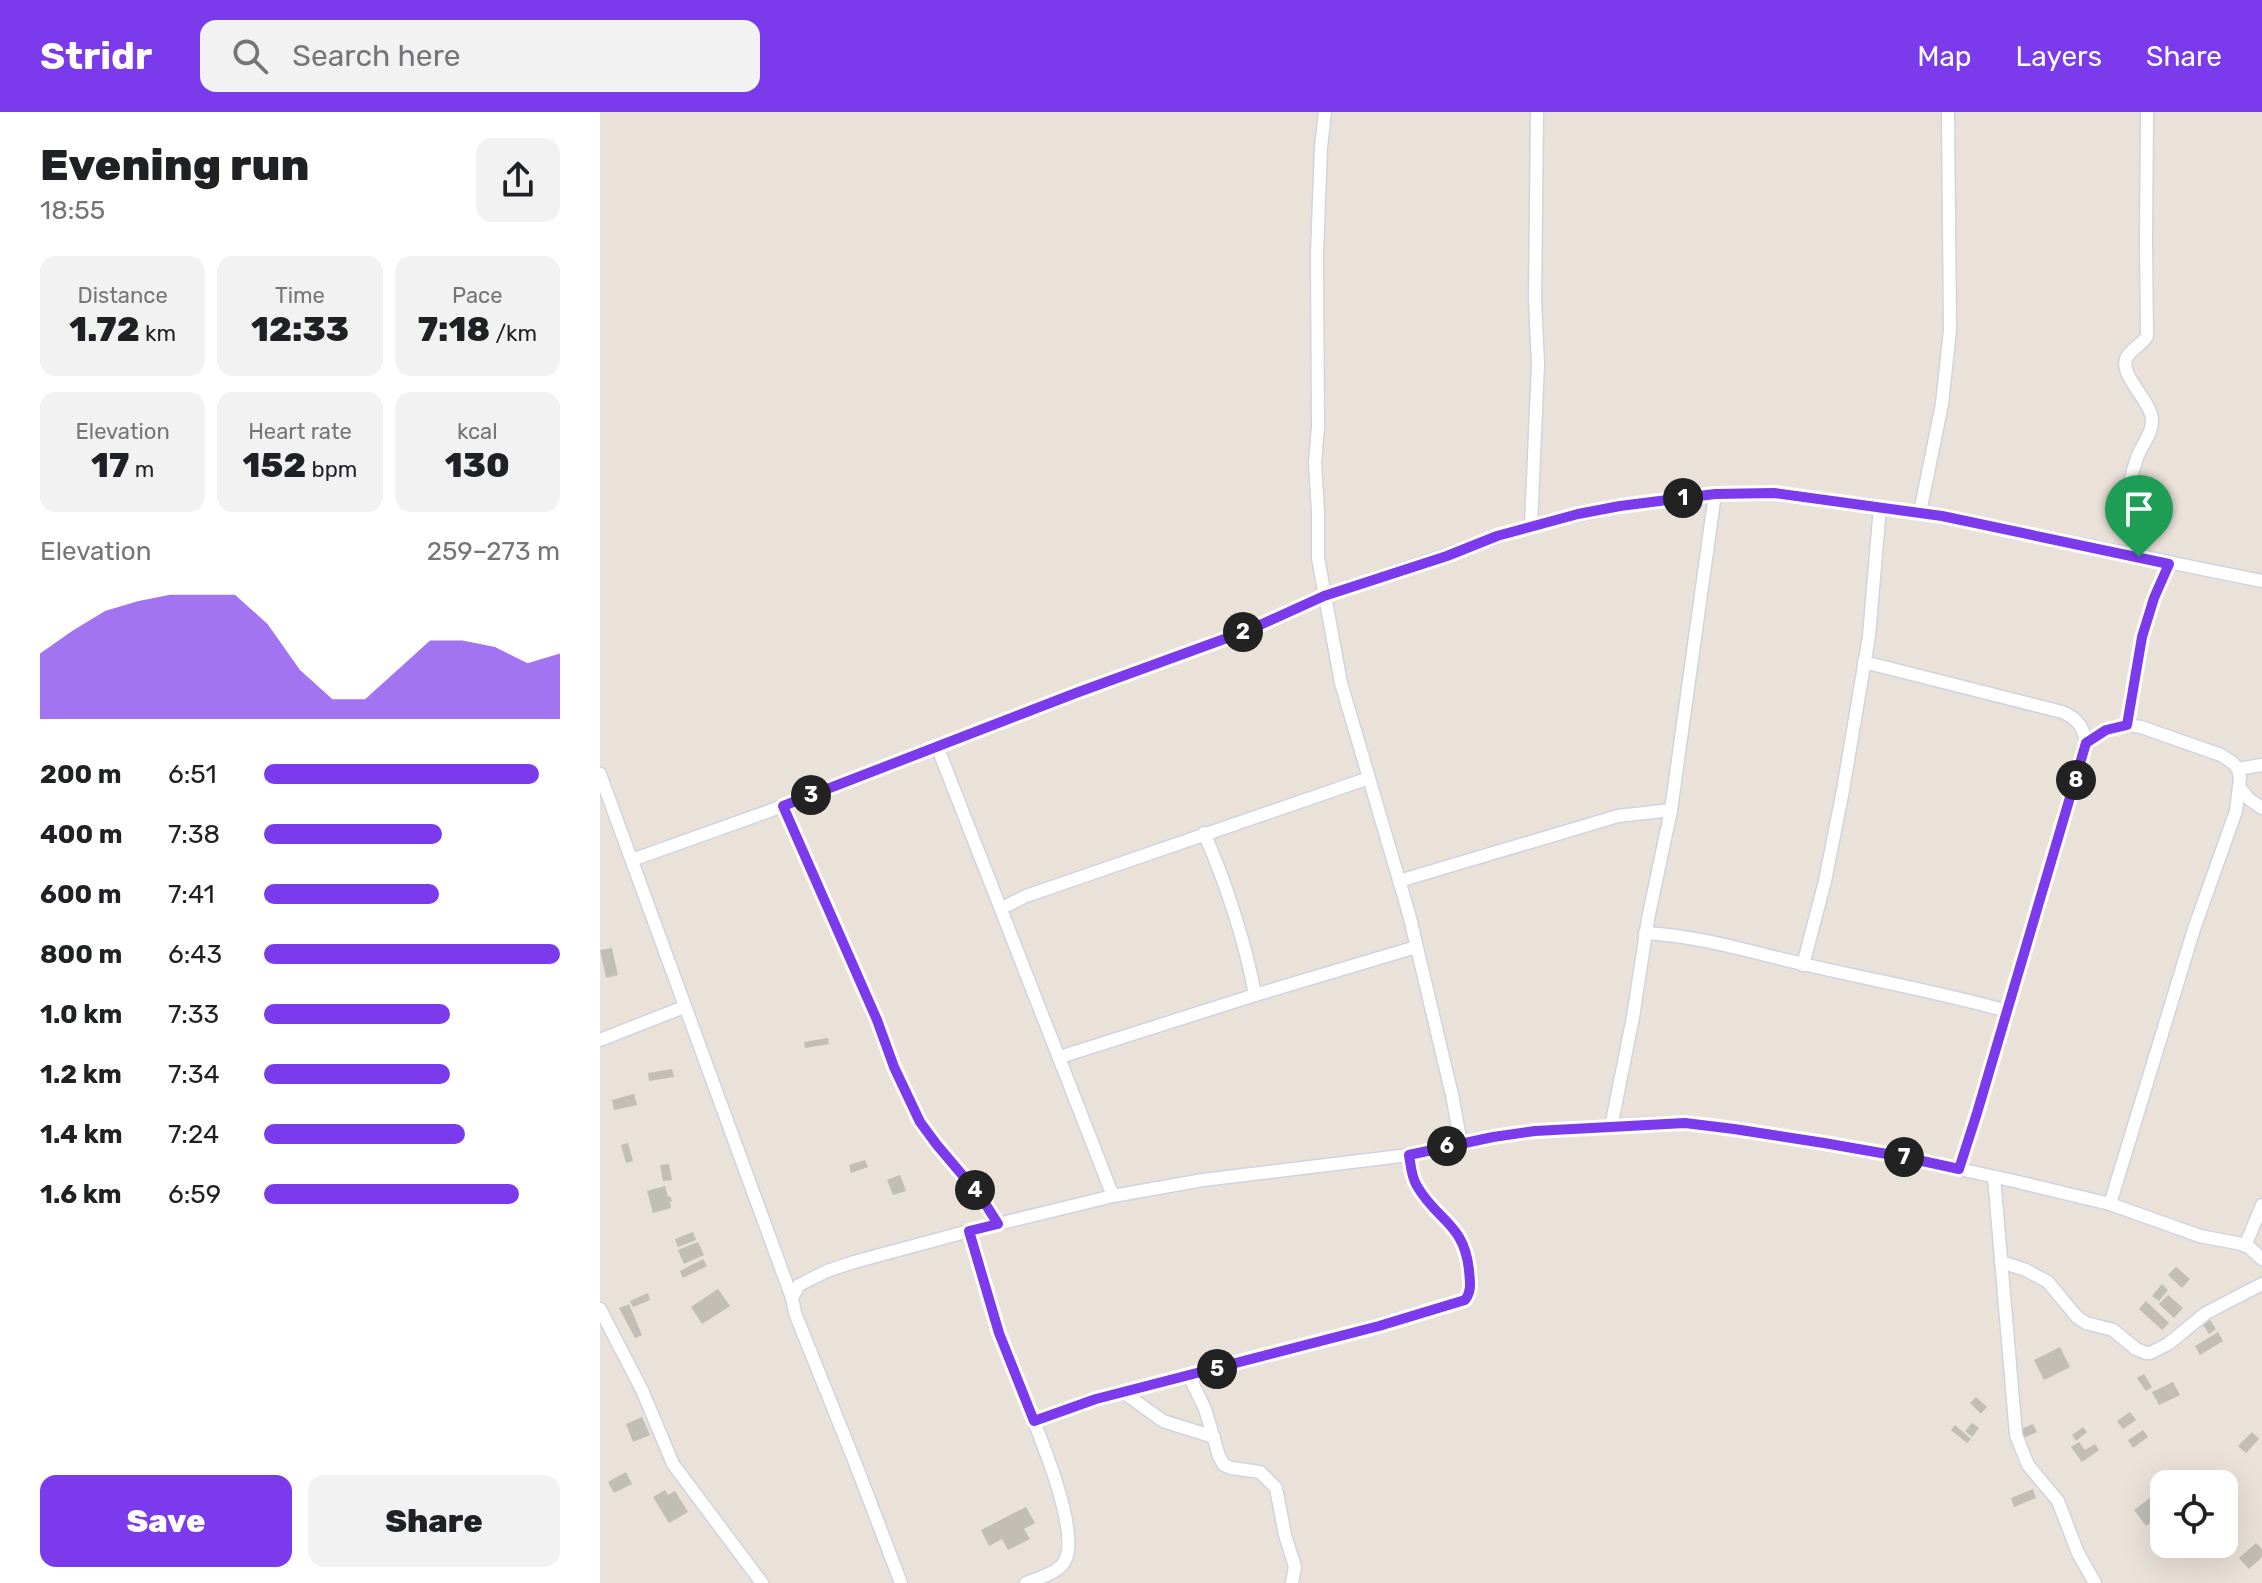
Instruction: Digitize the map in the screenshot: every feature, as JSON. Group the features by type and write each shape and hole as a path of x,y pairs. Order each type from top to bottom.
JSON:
{"street":[{"path":"1325,112 1318,195 1318,427 1315,463 1318,558 1341,683 1409,914 1461,1143"},
{"path":"1531,526 1538,364 1535,300 1537,112"},
{"path":"1920,512 1942,404 1949,342 1948,112"},
{"path":"2139,557 2126,519 2133,468 2149,434 2152,415 2130,377 2126,360 2147,336 2147,112"},
{"path":"632,860 1249,630 1324,596 1531,526 1620,506 1715,494 1774,493 1920,512 2262,581"},
{"path":"1611,1127 1633,1017 1645,933 1671,810 1715,494"},
{"path":"1803,965 1825,881 1869,636 1880,507"},
{"path":"2127,725 2142,637 2169,564"},
{"path":"1864,662 2062,712 2077,720 2086,734 2086,743 1959,1169"},
{"path":"2086,743 2106,730 2127,725 2150,730 2221,755 2238,769 2240,788 2236,811 2185,959 2110,1204"},
{"path":"937,746 1113,1196"},
{"path":"2238,769 2262,765"},
{"path":"600,774 792,1298 802,1333 901,1583"},
{"path":"1002,908 1026,896 1369,778"},
{"path":"2240,788 2262,808"},
{"path":"783,806 920,1122 981,1197 998,1224"},
{"path":"1399,881 1618,816 1671,810"},
{"path":"1204,833 1218,865 1251,970 1255,995"},
{"path":"1645,933 1701,939 2007,1011"},
{"path":"1060,1057 1416,947"},
{"path":"600,1040 684,1007"},
{"path":"792,1298 799,1285 827,1271 969,1231 1113,1196 1219,1178 1409,1155 1535,1131 1685,1123 1904,1157 2110,1204 2200,1236 2245,1246 2262,1259"},
{"path":"1034,1421 1096,1399 1379,1326 1468,1297 1471,1286 1461,1238 1418,1188 1409,1155"},
{"path":"1994,1177 2018,1443 2028,1465 2058,1501 2078,1553 2095,1583"},
{"path":"2245,1246 2262,1205"},
{"path":"969,1231 999,1333 1034,1421 1064,1510 1069,1540 1067,1556 1060,1568 1026,1583"},
{"path":"2001,1262 2026,1270 2048,1282 2077,1317 2086,1323 2113,1330 2136,1349 2146,1353 2168,1344 2206,1313 2262,1284"},
{"path":"600,1309 647,1401 673,1464 762,1583"},
{"path":"1189,1376 1205,1409 1224,1465 1260,1472 1276,1488 1295,1567 1292,1583"},
{"path":"1123,1392 1163,1421 1214,1437"},
{"path":"1060,1568 1065,1583"}],"building":[{"path":"612,948 618,975 606,978 600,950"},
{"path":"828,1038 829,1044 805,1048 804,1042"},
{"path":"672,1069 674,1077 649,1081 648,1073"},
{"path":"634,1094 637,1105 614,1110 612,1100"},
{"path":"628,1143 633,1161 626,1163 621,1145"},
{"path":"865,1160 868,1167 851,1173 849,1165"},
{"path":"669,1164 672,1180 663,1181 660,1165"},
{"path":"900,1175 906,1191 893,1195 887,1180"},
{"path":"665,1186 672,1201 671,1208 653,1213 647,1191"},
{"path":"693,1232 696,1240 678,1247 675,1239"},
{"path":"698,1242 704,1255 684,1264 678,1250"},
{"path":"703,1259 707,1266 683,1278 680,1271"},
{"path":"2176,1267 2190,1279 2182,1288 2168,1275"},
{"path":"2162,1284 2168,1290 2159,1301 2152,1296"},
{"path":"718,1289 730,1306 702,1324 691,1307"},
{"path":"648,1293 650,1300 633,1307 630,1301"},
{"path":"2168,1295 2183,1308 2174,1318 2159,1304"},
{"path":"2146,1301 2169,1323 2162,1330 2139,1309"},
{"path":"629,1304 642,1335 635,1338 619,1308"},
{"path":"2210,1320 2216,1329 2209,1334 2203,1325"},
{"path":"2218,1332 2223,1341 2200,1355 2195,1346"},
{"path":"2060,1347 2070,1367 2044,1380 2034,1360"},
{"path":"2144,1374 2152,1387 2146,1391 2137,1378"},
{"path":"2173,1382 2180,1395 2159,1405 2152,1392"},
{"path":"1976,1397 1987,1407 1981,1414 1970,1403"},
{"path":"2130,1412 2136,1420 2123,1429 2117,1421"},
{"path":"642,1417 650,1435 633,1442 626,1424"},
{"path":"1972,1423 1979,1428 1972,1437 1965,1431"},
{"path":"2033,1424 2037,1432 2021,1439 2017,1431"},
{"path":"1955,1425 1971,1439 1967,1443 1951,1430"},
{"path":"2083,1427 2087,1432 2076,1441 2072,1435"},
{"path":"2143,1430 2148,1437 2133,1448 2128,1440"},
{"path":"2252,1432 2259,1439 2246,1453 2238,1446"},
{"path":"2079,1442 2085,1450 2095,1444 2099,1450 2082,1462 2071,1447"},
{"path":"626,1472 632,1484 614,1493 608,1482"},
{"path":"2033,1489 2036,1498 2014,1507 2011,1498"},
{"path":"665,1490 668,1495 675,1491 688,1512 669,1523 653,1497"},
{"path":"2150,1498 2150,1523 2146,1526 2134,1510"},
{"path":"1026,1507 1035,1523 1024,1529 1030,1539 1008,1550 1002,1539 989,1546 981,1530"},
{"path":"2256,1543 2262,1549 2262,1557 2249,1569 2239,1558"}],"route":[{"path":"1774,493 1920,512 2139,557 2169,564 2142,637 2127,725 2106,730 2086,743 1959,1169 1824,1143 1685,1123 1535,1131 1409,1155 1418,1188 1452,1225 1464,1245 1471,1286 1465,1300 1302,1347 1096,1399 1034,1421 999,1333 969,1231 998,1224 981,1197 920,1122 783,806 1249,630 1324,596 1447,556 1497,536 1620,506 1715,494 1774,493"}]}
